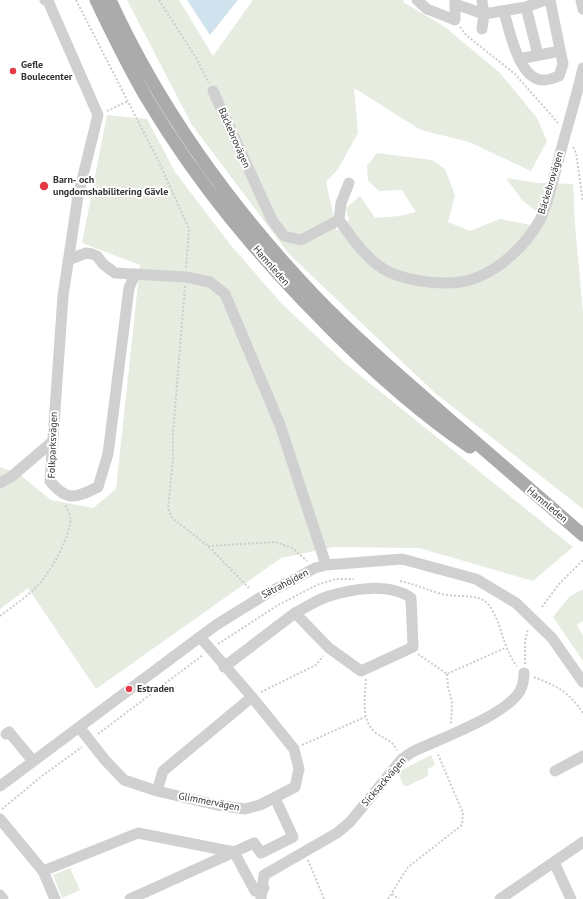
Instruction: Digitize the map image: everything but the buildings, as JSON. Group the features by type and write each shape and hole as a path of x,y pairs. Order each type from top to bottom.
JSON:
{"main road":[{"name":"Hamnleden","path":"96,0 122,54 172,138 228,216 266,261 311,310 405,398 449,433 512,475"},
{"name":"Hamnleden","path":"110,0 139,59 175,121 218,183 274,251 314,295 386,365 583,535"},
{"name":"Hamnleden","path":"113,0 118,17"}],"street":[{"path":"46,0 48,1 98,115"},
{"path":"417,0 427,9 455,20 455,2 484,14 504,12 526,7 544,0"},
{"path":"504,12 514,49 530,74 542,80 559,76 563,64 550,0"},
{"path":"581,0 583,9"},
{"path":"482,1 484,14 482,29"},
{"path":"526,7 538,55"},
{"path":"519,59 560,51"},
{"name":"Bäckebrovägen","path":"213,91 272,220 284,236 301,240 339,220 362,252 388,271 412,279 444,283 472,279 499,265 522,245 540,219 566,133 583,68"},
{"name":"Folkparksvägen","path":"98,115 78,196 68,260 58,350 50,481 59,492 78,497 98,487 108,454 129,288 135,274"},
{"path":"339,220 341,203 349,183"},
{"path":"68,260 86,253 92,254 97,256 103,264 114,273 186,277 210,282 225,294 280,425 321,567"},
{"path":"0,483 11,477 52,442"},
{"name":"Sätrahöjden","path":"0,786 200,637 242,608 321,567 402,559 476,579 516,602 552,638 583,682"},
{"path":"224,666 295,613 325,598 378,588 401,591 411,598 413,647 361,671 329,648 295,613"},
{"name":"Glimmervägen","path":"79,727 124,780 157,791 217,805 245,809 275,798 295,787 299,769 294,749 252,697 200,637"},
{"name":"Sicksackvägen","path":"234,852 255,891 262,894 264,875 337,833 350,822 402,759 432,742 492,714 508,703 519,692 524,683 524,673"},
{"path":"157,791 163,771 252,697"},
{"path":"6,734 9,732 33,761"},
{"path":"555,771 583,756"},
{"path":"275,798 302,853"},
{"path":"0,819 43,871 55,899"},
{"path":"43,871 138,833 234,852"},
{"path":"130,899 254,843 261,853 293,837"},
{"path":"500,899 583,842"},
{"path":"554,862 571,899"},
{"path":"0,895 3,899"}],"path":[{"path":"76,0 159,162 189,230 173,433 173,460 168,508 172,518 208,546 249,588"},
{"path":"160,0 195,56 213,91"},
{"path":"455,20 466,35 515,74 566,133 576,153 583,202"},
{"path":"98,115 128,101"},
{"path":"0,616 39,584 62,548 70,517 59,492"},
{"path":"208,546 276,542 292,548 321,567"},
{"path":"542,607 559,584 583,560"},
{"path":"0,811 42,776 210,649 257,618 317,585 336,579 357,579"},
{"path":"393,579 415,584 440,594 453,597 478,598 487,602 493,611 505,648 516,665 524,673 558,686 574,700 583,713"},
{"path":"524,673 525,641 529,628"},
{"path":"252,697 316,665 329,648"},
{"path":"447,674 505,648"},
{"path":"411,649 447,674"},
{"path":"366,670 365,717 375,732 392,742 402,759"},
{"path":"447,674 448,688 452,701 450,734"},
{"path":"294,749 365,717"},
{"path":"388,899 408,868 462,825 464,813 432,742"},
{"path":"302,853 324,899"},
{"path":"391,894 399,899"}],"shaded area":[{"path":"127,0 179,0 213,56 253,0 404,0 403,2 445,27 500,73 537,118 547,141 531,171 469,142 421,130 354,88 358,133 338,169 326,182 337,231 349,220 346,208 360,196 375,218 400,216 416,212 402,190 379,191 368,181 367,166 377,153 432,160 445,169 455,195 448,222 470,231 500,219 540,227 544,217 522,200 506,178 537,183 573,184 583,314 583,509 435,393 289,254 192,125"},
{"path":"107,115 147,119 175,172 229,243 281,303 346,364 573,547 533,581 419,548 334,547 281,558 96,689 28,588 0,609 0,467 19,474 51,500 93,508 116,489 140,265 82,243"},
{"path":"583,589 583,621 577,625 583,636 583,661 553,617 569,597"},
{"path":"431,755 435,765 428,769 428,776 407,786 403,785 398,772"},
{"path":"70,868 80,890 62,898 53,875"}],"water":[{"path":"187,0 238,0 210,35"}],"place":[{"name":"Gefle Boulecenter","path":"13,71"},
{"name":"Barn- och ungdomshabilitering Gävle","path":"44,186"},
{"name":"Estraden","path":"129,689"}]}
